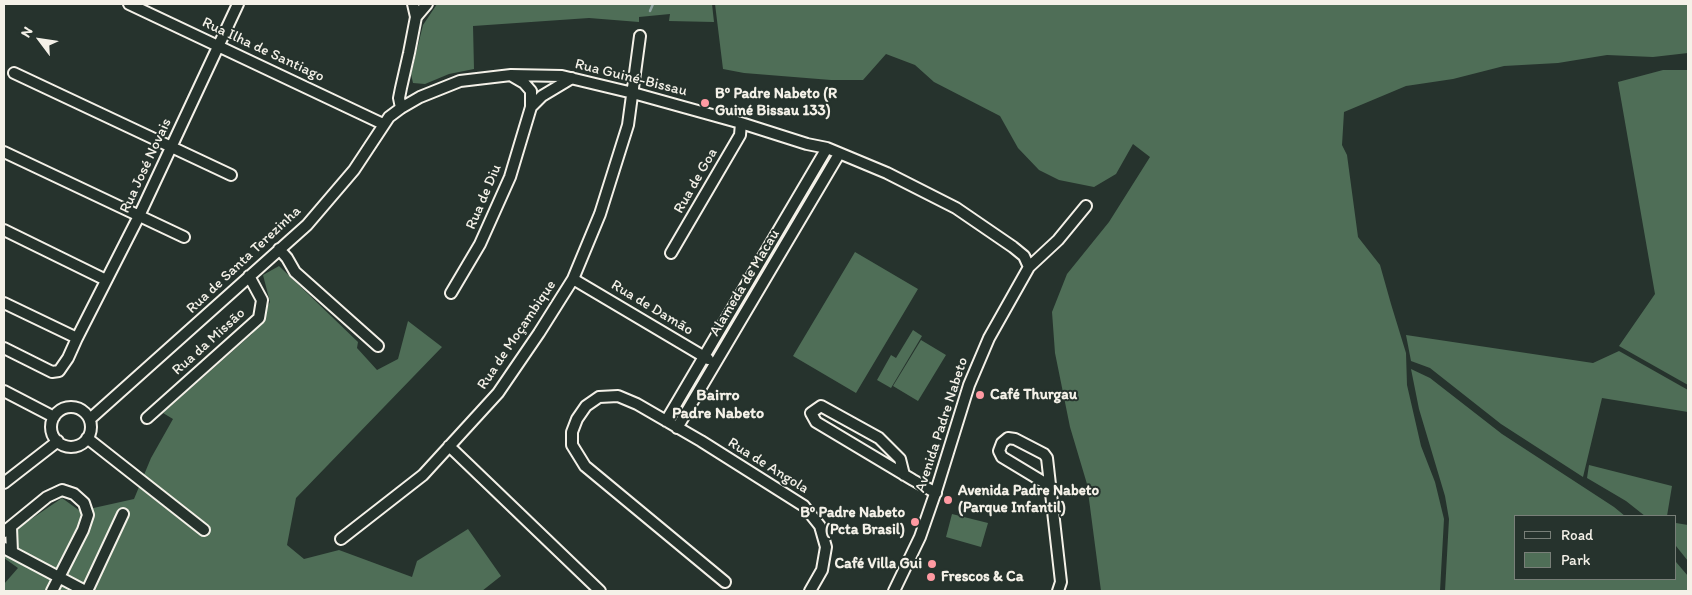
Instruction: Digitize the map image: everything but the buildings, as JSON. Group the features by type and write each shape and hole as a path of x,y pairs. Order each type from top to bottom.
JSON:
{"street":[{"name":"Rua Ilha de Santiago","path":"129,4 383,124"},
{"name":"Rua José Novais","path":"4,348 52,372 59,371 68,358 139,216 238,4"},
{"path":"401,108 400,88 416,17 413,4"},
{"path":"416,17 427,4"},
{"name":"Rua de Moçambique","path":"341,538 423,475 498,393 540,333 573,279 600,214 628,125 640,36"},
{"path":"14,73 231,175"},
{"path":"511,75 524,83 531,92 531,107"},
{"name":"Rua Guiné-Bissau","path":"401,108 420,97 460,82 511,75 562,76 633,93 741,123 807,144 827,148 887,173 956,208 1013,247 1024,256 1029,267"},
{"path":"531,107 542,96 572,78"},
{"name":"Rua de Diu","path":"451,293 480,244 510,177 531,107"},
{"name":"Rua de Santa Terezinha","path":"90,419 306,225 354,170 383,124 401,108"},
{"name":"Rua de Goa","path":"671,254 740,135 741,123"},
{"name":"Alameda de Macau","path":"666,421 827,148"},
{"path":"4,152 184,237"},
{"name":"Alameda de Macau","path":"676,428 839,154"},
{"name":"Avenida Padre Nabeto","path":"894,591 920,537 936,493 969,385 989,338 1029,267 1058,240 1086,206"},
{"path":"4,230 106,280"},
{"path":"279,249 295,272 378,346"},
{"name":"Rua da Missão","path":"146,418 259,318 262,300 249,276"},
{"name":"Rua de Damão","path":"573,279 715,364"},
{"path":"4,302 77,338"},
{"path":"4,391 54,416"},
{"name":"Rua de Angola","path":"725,582 585,466 572,445 572,432 577,419 586,406 599,397 618,396 637,404 804,506 820,526 826,547 822,570 810,591"},
{"path":"904,475 900,459 879,438 821,406 812,413 816,422 904,475 936,493"},
{"path":"63,408 79,408 90,419 91,426 87,438 80,445 72,447 64,445 53,435 54,416 63,408"},
{"path":"87,438 204,530"},
{"path":"1050,486 1002,457 999,451 1002,443 1008,438 1015,439 1044,454 1048,460 1061,582 1058,591"},
{"path":"4,484 58,441"},
{"path":"449,446 600,591"},
{"path":"52,591 59,578 83,530 88,515 84,503 74,494 62,490 47,497 7,530 8,550 59,578 86,591 123,514"}],"green space":[{"path":"437,4 712,4 714,22 669,21 670,14 639,17 639,22 589,18 473,26 474,69 449,74 425,84 413,83 411,74 423,25"},
{"path":"715,4 1688,4 1688,53 1653,57 1607,55 1558,63 1504,66 1453,79 1406,86 1344,112 1342,145 1347,155 1358,237 1380,265 1406,353 1407,385 1421,446 1435,482 1444,519 1440,591 1101,591 1087,484 1070,427 1055,353 1052,312 1067,274 1109,222 1150,157 1133,144 1116,174 1094,187 1059,180 1039,170 1018,148 1000,116 934,82 915,65 886,54 863,80 831,80 744,73 723,69"},
{"path":"1663,70 1688,70 1688,385 1619,346 1655,294 1618,82"},
{"path":"855,252 918,289 856,393 793,356"},
{"path":"279,266 358,342 357,348 377,370 398,359 408,321 442,347 296,498 287,545 304,559 339,550 412,577 417,561 468,529 501,576 482,591 4,591 4,584 18,568 4,558 4,544 21,526 62,498 80,511 134,499 151,458 173,419 163,413 252,334 270,302 263,275"},
{"path":"913,330 922,336 891,388 877,380 891,355 896,358"},
{"path":"1406,335 1593,363 1619,351 1688,390 1688,412 1602,398 1583,477 1501,424 1430,368 1411,361"},
{"path":"921,340 946,355 918,401 893,386"},
{"path":"1411,369 1430,378 1502,434 1624,515 1514,515 1514,580 1677,580 1677,563 1688,576 1688,591 1445,591 1449,519 1445,496 1419,409"},
{"path":"1589,465 1672,486 1667,515 1644,515 1626,501 1587,478"},
{"path":"952,514 988,523 981,547 946,537"},
{"path":"1677,523 1688,525 1688,561 1677,547"}],"waterway":[{"path":"650,11 653,4"}],"place":[{"name":"Bº Padre Nabeto (R Guiné Bissau 133)","path":"705,103"},
{"name":"Café Thurgau","path":"980,395"},
{"name":"Avenida Padre Nabeto (Parque Infantil)","path":"948,500"},
{"name":"Bº Padre Nabeto (Pcta Brasil)","path":"915,522"},
{"name":"Café Villa Gui","path":"932,564"},
{"name":"Frescos & Ca","path":"931,577"}],"district":[{"name":"Bairro Padre Nabeto","path":"718,405"}]}
